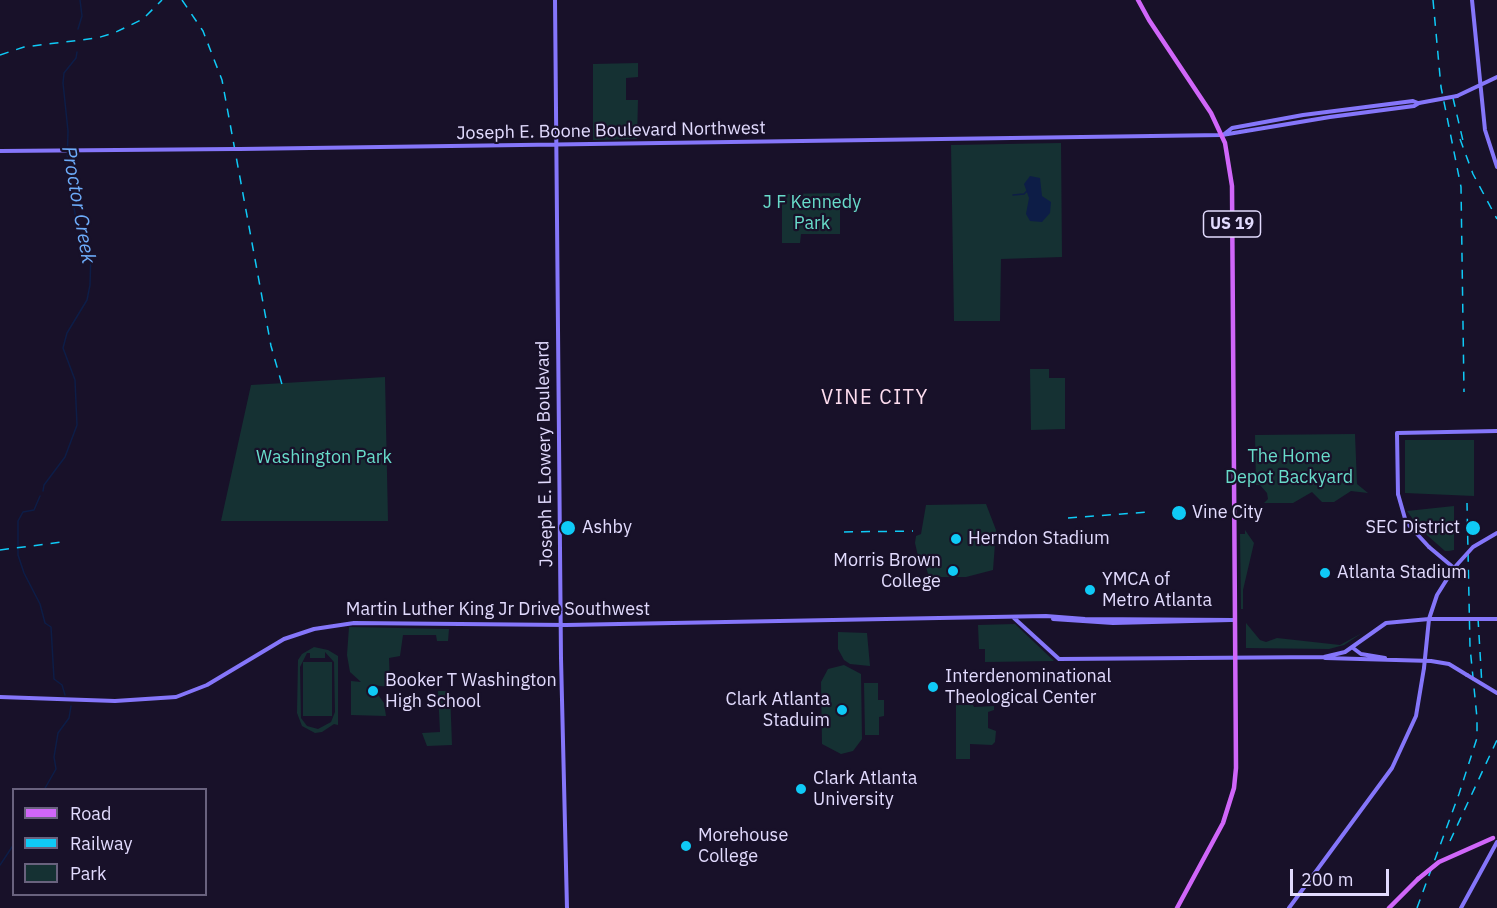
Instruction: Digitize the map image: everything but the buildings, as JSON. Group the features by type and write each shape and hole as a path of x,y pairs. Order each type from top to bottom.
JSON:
{"main road":[{"name":"Joseph E. Lowery Boulevard","path":"555,0 561,625 567,908"},
{"name":"US 19","path":"1138,0 1149,20 1204,100 1222,135 1232,186 1234,620 1237,756 1234,788 1220,830 1177,908"},
{"path":"1472,0 1485,136 1497,167"},
{"path":"1222,135 1414,106 1457,96 1497,77"},
{"path":"1222,135 1232,128 1287,117 1413,101 1419,104"},
{"name":"Joseph E. Boone Boulevard Northwest","path":"0,151 1222,135"},
{"path":"1454,568 1410,528 1402,514 1398,494 1397,433 1497,431"},
{"path":"1289,908 1365,807 1392,768 1406,741 1419,704 1429,619 1437,595 1454,568 1478,543 1497,533"},
{"path":"1014,618 1055,657 1065,659 1324,657 1353,648 1392,622 1429,619 1497,619"},
{"name":"Martin Luther King Jr Drive Southwest","path":"0,697 107,701 176,697 207,685 284,639 314,629 341,624 561,625 1014,618 1234,620"},
{"path":"1353,648 1361,654 1380,655 1385,658"},
{"path":"1324,657 1333,660 1385,658 1449,664 1497,693"},
{"path":"1389,908 1439,862 1496,839"},
{"path":"1464,906 1496,839"}],"green space":[{"path":"638,63 638,77 626,78 626,100 638,100 637,139 593,140 593,64"},
{"path":"1061,143 1062,257 1001,259 1000,321 954,321 951,145"},
{"name":"J F Kennedy Park","path":"840,193 840,234 801,234 800,243 782,243 782,194"},
{"path":"1030,369 1049,369 1049,378 1065,378 1065,429 1031,430"},
{"name":"Washington Park","path":"385,377 388,521 221,521 251,385"},
{"name":"The Home Depot Backyard","path":"1355,434 1357,484 1368,493 1351,491 1334,502 1322,502 1312,492 1293,503 1264,503 1268,499 1267,493 1260,485 1256,485 1255,435"},
{"path":"1405,440 1474,440 1474,496 1405,493"},
{"name":"Herndon Stadium","path":"986,504 996,530 993,570 966,577 929,577 923,557 918,556 915,543 916,536 921,534 926,505"},
{"path":"1454,506 1454,550 1449,551 1445,551 1420,529 1407,511"},
{"path":"1245,530 1254,543 1243,590 1243,609 1241,609 1240,534 1245,534"},
{"path":"1246,623 1260,640 1266,642 1277,638 1340,645 1362,633 1344,645 1329,649 1246,648"},
{"path":"1015,624 1054,661 985,662 985,649 979,649 978,625"},
{"path":"349,627 449,629 448,641 437,641 436,635 403,635 400,656 389,658 390,687 371,685 384,703 386,716 351,715 351,681 361,682 350,672 347,655"},
{"path":"838,632 867,633 870,666 850,664 844,660 838,649"},
{"path":"314,647 328,650 338,656 338,725 334,724 322,732 315,733 302,726 297,713 298,660 302,654","holes":["325,652 334,662 335,712 331,722 318,729 307,726 301,718 300,667 307,653 310,653 310,658 325,658"]},
{"path":"303,662 332,662 332,716 303,716"},
{"path":"844,665 861,674 862,739 853,751 841,754 822,744 821,682 828,669"},
{"path":"864,683 878,683 878,700 884,700 884,716 879,717 879,735 865,735"},
{"path":"438,691 450,691 452,745 427,746 422,733 440,732"},
{"path":"956,705 994,706 994,710 988,712 988,728 996,731 995,742 992,745 970,744 970,759 956,759"}],"water":[{"path":"1030,176 1040,178 1042,196 1051,202 1050,213 1042,222 1030,221 1026,214 1029,198 1024,184"}],"waterway":[{"name":"Proctor Creek","path":"78,29 82,16 80,0"},
{"name":"Proctor Creek","path":"43,491 44,485 65,457 77,425 75,380 63,348 67,333 87,300 90,285 91,251 76,219 67,166 68,131 63,83 64,73 76,58 77,52"},
{"path":"1013,195 1024,194 1027,191"},
{"name":"Proctor Creek","path":"40,496 34,510 23,512 18,521 18,555 24,573 40,604 45,623 51,627 54,679 62,685 65,695"},
{"name":"Proctor Creek","path":"45,788 56,769 54,757 58,733 69,718 71,706"},
{"name":"Proctor Creek","path":"0,865 12,847"}],"railway":[{"path":"0,55 24,47 97,38 114,33 143,19 162,0"},
{"path":"182,0 203,31 222,80 271,346 283,388"},
{"path":"1433,0 1441,87 1461,187 1464,392"},
{"path":"1453,98 1464,145"},
{"path":"1460,139 1473,174 1497,219"},
{"path":"1417,908 1477,738 1470,647 1467,503"},
{"path":"1068,518 1148,512"},
{"path":"844,532 913,531"},
{"path":"0,550 62,542"},
{"path":"1478,618 1482,686"},
{"path":"1450,841 1497,740"}],"place":[{"name":"Vine City","path":"1179,513"},
{"name":"Ashby","path":"568,528"},
{"name":"SEC District","path":"1473,528"},
{"name":"Herndon Stadium","path":"956,539"},
{"name":"Morris Brown College","path":"953,571"},
{"name":"Atlanta Stadium","path":"1325,573"},
{"name":"YMCA of Metro Atlanta","path":"1090,590"},
{"name":"Interdenominational Theological Center","path":"933,687"},
{"name":"Booker T Washington High School","path":"373,691"},
{"name":"Clark Atlanta Staduim","path":"842,710"},
{"name":"Clark Atlanta University","path":"801,789"},
{"name":"Morehouse College","path":"686,846"}],"district":[{"name":"VINE CITY","path":"875,398"}]}
